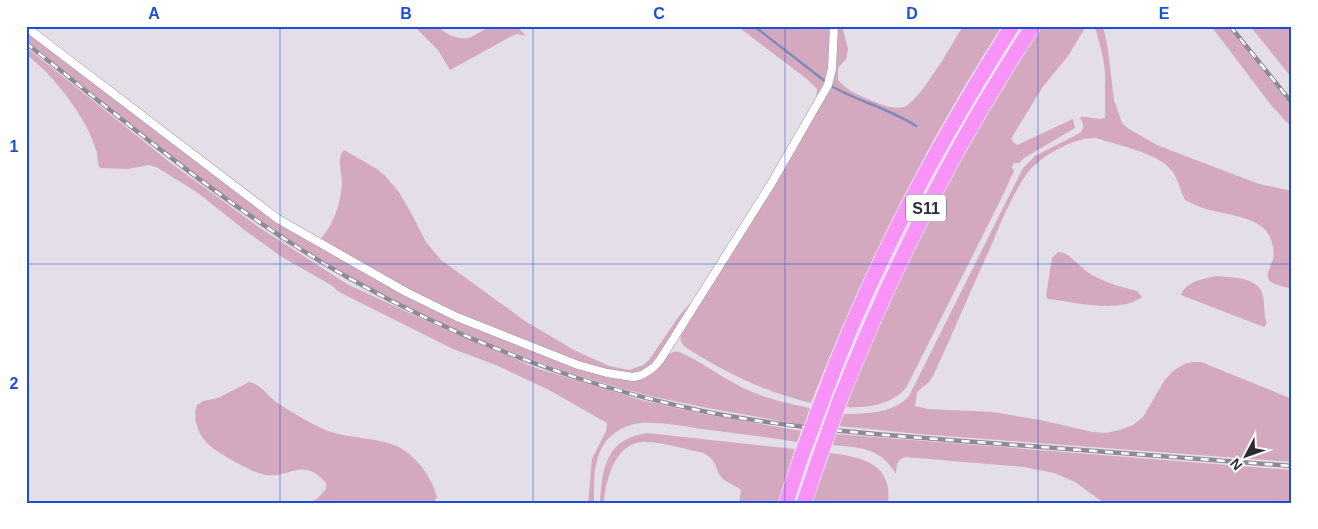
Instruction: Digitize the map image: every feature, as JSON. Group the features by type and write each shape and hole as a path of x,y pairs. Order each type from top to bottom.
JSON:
{"highway":[{"name":"S11","path":"786,503 835,364 916,189 977,82 1012,26"},
{"name":"S11","path":"804,503 840,400 877,311 920,218 976,117 1033,26"}],"street":[{"path":"26,27 278,220 300,234 440,309 578,365 607,373 634,377 648,372 660,360 776,177 828,85 832,69 834,26"}],"shaded area":[{"path":"414,26 438,26 457,38 466,38 493,26 517,26 526,36 517,34 510,37 450,70 438,50"},
{"path":"737,26 832,26 827,73 816,100 817,89 807,79"},
{"path":"837,26 842,26 848,49 846,59 838,68 838,80 857,94 882,105 895,108 904,107 919,94 936,71 963,26 1002,26 947,117 897,210 852,305 811,403 777,393 718,367 688,349 682,343 681,335 769,195 825,95"},
{"path":"1042,26 1103,26 1114,100 1122,123 1129,129 1157,145 1188,157 1259,184 1292,191 1292,289 1274,284 1268,279 1268,273 1274,256 1272,242 1262,227 1248,219 1206,209 1185,200 1172,171 1158,159 1148,154 1096,138 1078,140 1050,153 1035,165 1023,179 1003,218 933,376 917,392 915,406 928,409 993,412 1106,433 1133,425 1143,417 1164,381 1173,371 1184,364 1201,362 1292,399 1292,462 920,434 839,426 844,414 870,413 888,409 903,402 909,396 1023,168 1035,156 1080,133 1083,125 1080,117 1105,118 1105,72 1103,57 1096,30 1092,27 1085,28 1068,56 1042,88 1012,137 1012,141 1017,145 1073,119 1075,128 1024,158 1019,163 1014,163 1012,167 1014,171 1001,199 906,388 886,402 863,407 846,407 886,307 933,211 1013,71"},
{"path":"1211,26 1227,26 1292,107 1292,128 1271,105"},
{"path":"1250,26 1292,26 1292,78"},
{"path":"26,30 280,225 406,295 528,347 639,379 655,372 671,353 679,352 754,393 781,402 810,408 804,425 651,396 601,382 501,348 405,305 313,254 237,205 146,136 26,40"},
{"path":"26,47 172,164 260,228 347,284 437,326 536,368 641,400 703,414 801,431 797,442 663,424 641,423 631,425 614,433 602,447 595,470 594,503 588,503 592,459 606,431 607,423 549,390 496,365 453,349 339,292 331,285 282,257 198,193 158,168 149,165 128,169 100,168 97,152 81,118 68,98 52,79 26,54"},
{"path":"344,150 377,169 385,176 399,192 426,242 441,260 525,321 574,350 609,366 629,370 643,365 649,360 679,316 696,297 652,364 645,370 631,374 619,373 581,363 452,312 422,298 320,240 333,221 340,200 342,184 340,157"},
{"path":"1058,252 1070,256 1086,271 1098,278 1137,291 1142,297 1133,302 1110,306 1048,299 1046,296 1052,258"},
{"path":"1216,276 1251,281 1260,289 1263,296 1267,323 1264,327 1181,295 1183,290 1191,284"},
{"path":"249,382 257,385 284,407 323,429 343,435 386,442 404,450 415,459 429,477 437,497 434,502 308,503 317,499 326,489 326,483 318,475 304,469 283,474 266,475 244,467 219,452 201,436 195,415 197,405 203,401 218,398"},
{"path":"647,433 795,449 778,503 739,503 741,490 723,479 712,459 703,453 657,443 642,442 633,444 618,456 609,475 604,503 600,503 602,478 609,457 623,442 633,436"},
{"path":"836,434 1292,470 1292,503 1104,503 1075,482 1054,473 1024,467 905,457 898,461 896,474 883,458 869,450 832,445"},
{"path":"830,453 853,457 872,464 885,479 888,490 888,503 812,503"}],"waterway":[{"path":"754,26 826,82"},
{"path":"833,87 916,126"}],"railway":[{"path":"1230,26 1292,103"},
{"path":"26,43 183,167 264,226 306,253 349,278 433,321 521,358 565,374 610,388 702,411 804,427 907,437 1292,466"}]}
